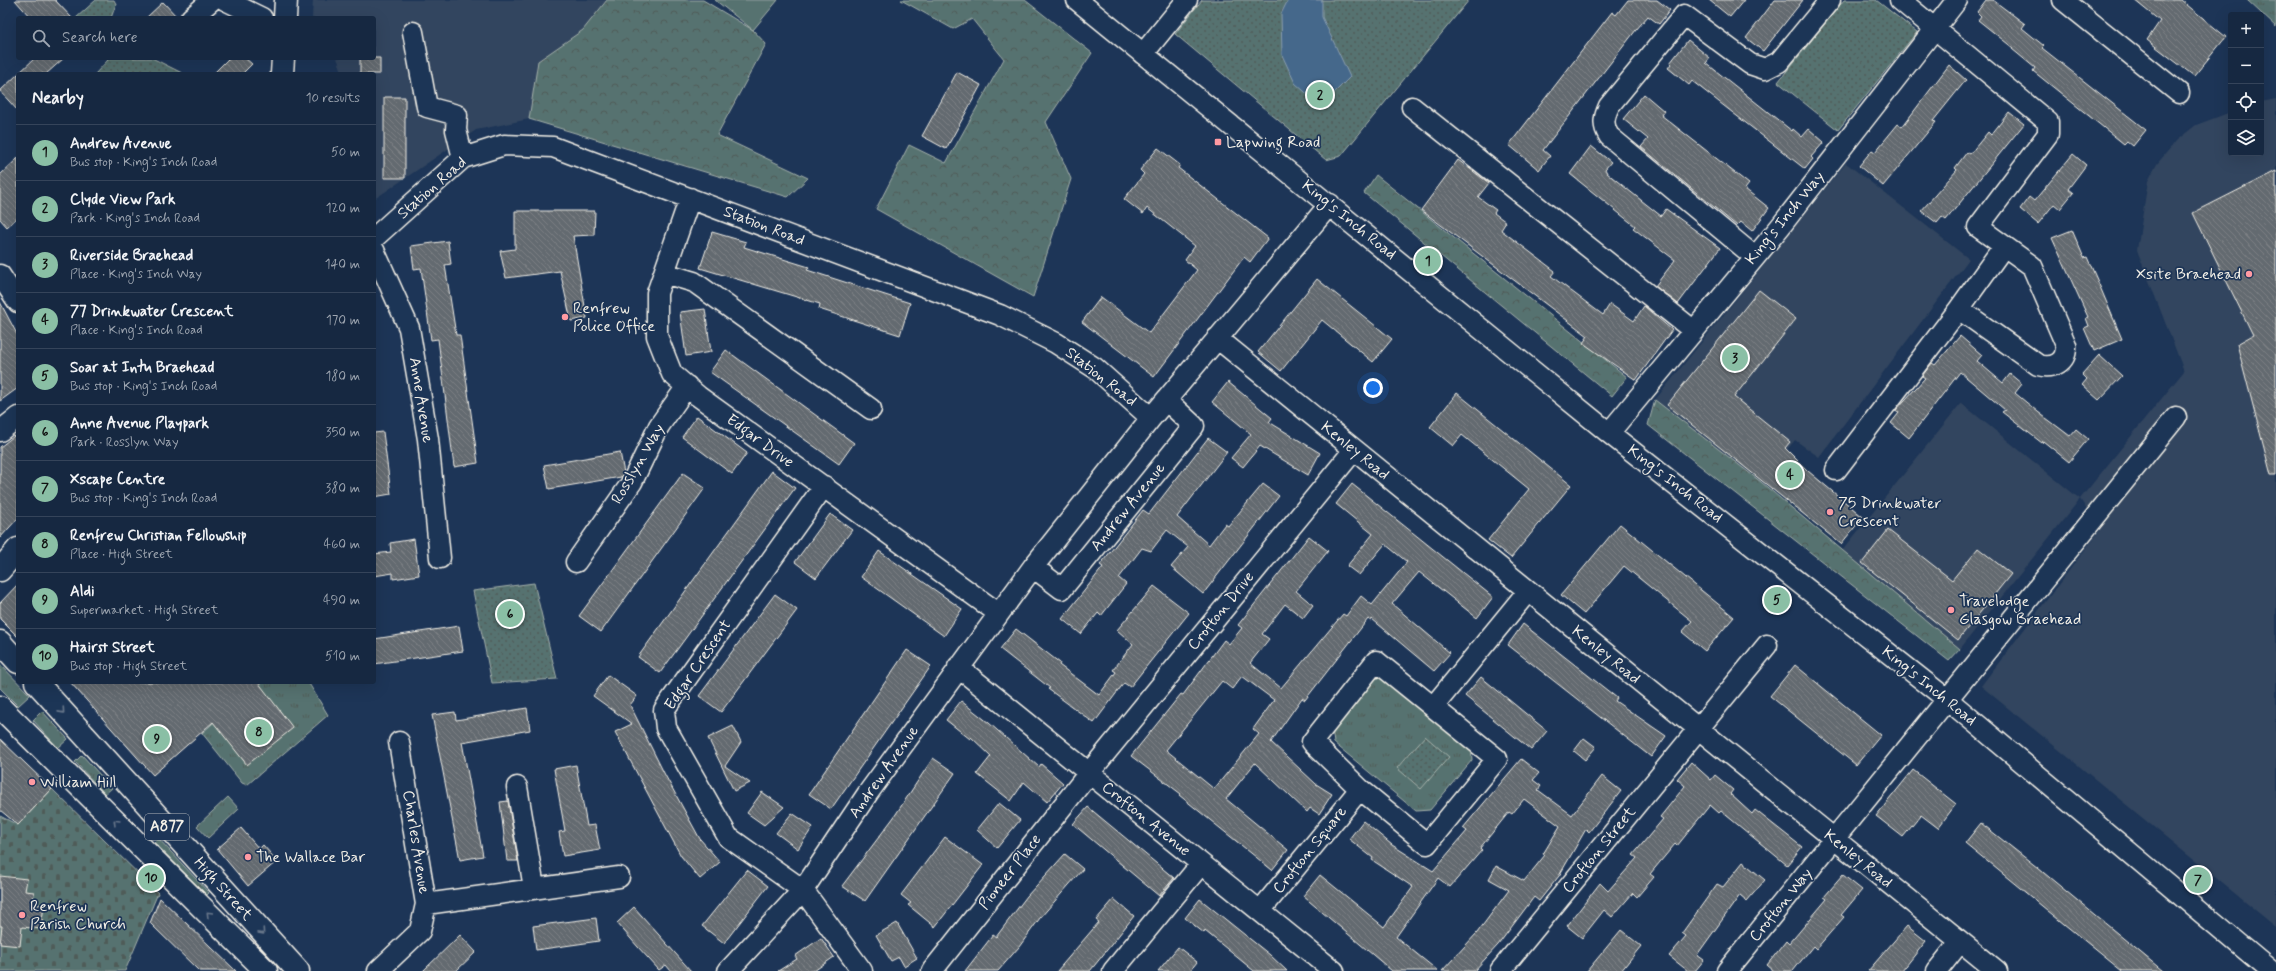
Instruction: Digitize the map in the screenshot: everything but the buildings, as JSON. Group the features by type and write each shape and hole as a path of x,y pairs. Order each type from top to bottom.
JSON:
{"main road":[{"path":"285,16 286,0"},
{"path":"282,72 283,60"},
{"path":"0,570 16,551"},
{"path":"0,642 16,660"},
{"name":"High Street","path":"38,684 298,971"},
{"name":"High Street","path":"0,707 266,971"}],"street":[{"path":"193,16 212,0"},
{"path":"225,0 258,16"},
{"name":"King's Inch Road","path":"1077,0 1330,204 1609,433 1948,700 2271,971"},
{"path":"1143,54 1187,0"},
{"path":"1755,257 1609,136 1605,130 1604,120 1610,106 1684,15 1750,64 1765,69 1778,62 1830,0"},
{"path":"1900,0 2048,122 2048,134 1978,227 2032,266 2066,345 2066,354 2062,361 2047,367 2038,365 1959,309"},
{"name":"King's Inch Way","path":"1609,433 1755,257 1957,0"},
{"path":"2063,0 2179,93"},
{"path":"413,32 427,107 457,115 456,130 463,158"},
{"path":"1412,107 1694,331"},
{"name":"Station Road","path":"376,236 463,158 504,145 553,147 1000,315 1056,343 1088,364 1152,418"},
{"name":"Edgar Drive","path":"690,198 657,293 657,336 672,374 998,613"},
{"name":"Andrew Avenue","path":"728,971 802,890 868,792 958,667 1033,567 1166,400 1330,204"},
{"path":"1836,470 1959,309 2004,246"},
{"name":"Anne Avenue","path":"376,254 409,328 428,439 440,558"},
{"path":"664,273 694,282 871,409"},
{"path":"0,275 16,299"},
{"name":"Kenley Road","path":"1217,338 1996,971"},
{"name":"Rosslyn Way","path":"576,562 632,482 659,426 687,386"},
{"name":"Andrew Avenue","path":"1033,567 1062,589 1194,426 1166,400"},
{"name":"Crofton Way","path":"1727,971 1835,840 2176,417"},
{"path":"0,431 16,419"},
{"name":"Crofton Drive","path":"1089,773 1354,450"},
{"name":"Edgar Crescent","path":"824,486 664,710 666,728 728,837 802,890 862,971"},
{"path":"1433,707 1528,591"},
{"name":"Crofton Street","path":"1500,971 1767,645"},
{"path":"1376,661 1433,707 1497,759 1427,844 1360,789 1312,742 1376,661"},
{"name":"Crofton Avenue","path":"958,667 1260,911 1321,967"},
{"name":"Charles Avenue","path":"378,971 420,931 426,904 399,742"},
{"name":"Pioneer Place","path":"932,971 1089,773"},
{"path":"517,787 534,888"},
{"name":"Crofton Square","path":"1260,911 1360,789"},
{"path":"1113,971 1201,864"},
{"path":"426,904 619,877"},
{"path":"1937,971 1960,942"}],"shaded area":[{"path":"313,0 607,0 583,30 539,61 529,119 476,130 376,198 376,72 342,72 338,60 376,60 376,16 312,16"},
{"path":"1288,0 1322,0 1322,17 1350,77 1329,98 1314,100 1295,83 1282,55 1281,14"},
{"path":"2276,99 2276,927 1981,686 2100,530 2080,499 2184,371 2137,250 2148,181 2157,164 2177,140 2196,125 2228,113 2228,156 2264,156 2264,101"},
{"path":"1846,163 1969,259 1819,457 1795,440 1761,482 1655,400"},
{"path":"1961,403 2080,499 1960,649 1842,551"}],"green space":[{"path":"96,0 114,0 116,4 112,16 78,16"},
{"path":"607,0 703,0 753,30 766,44 717,135 808,178 788,197 529,119 538,61 583,30"},
{"path":"715,0 778,0 753,30"},
{"path":"901,0 1025,0 1092,53 1046,122 1071,179 1033,297 876,209 909,145 946,163 1004,59 972,19 953,29"},
{"path":"1202,0 1469,0 1341,156 1326,160 1175,34"},
{"path":"1844,0 1876,0 1917,32 1838,130 1778,82"},
{"path":"2247,0 2276,0 2276,27 2264,16 2264,12 2260,12"},
{"path":"108,60 156,60 180,72 97,72"},
{"path":"1376,175 1627,377 1612,396 1364,193"},
{"path":"1655,400 1761,482 1960,649 1949,661 1648,425"},
{"path":"534,583 557,679 492,683 473,591"},
{"path":"0,664 16,681 16,684 19,684 30,695 18,706 0,688"},
{"path":"1388,677 1471,746 1472,760 1430,810 1416,811 1334,743 1332,729 1373,679"},
{"path":"257,684 309,684 328,715 247,785 242,783 202,733"},
{"path":"42,711 68,739 58,748 33,720"},
{"path":"1425,736 1449,757 1421,789 1397,768"},
{"path":"82,755 112,788 105,794 75,762"},
{"path":"52,789 158,893 125,971 0,971 0,816 18,825"},
{"path":"228,797 239,809 208,838 197,826"},
{"path":"158,838 209,893 207,895 154,842"}],"place":[{"name":"Clyde View Park","path":"1320,95"},
{"name":"Lapwing Road","path":"1218,142"},
{"name":"Andrew Avenue","path":"1428,261"},
{"name":"Xsite Braehead","path":"2249,274"},
{"name":"Renfrew Police Office","path":"565,317"},
{"name":"Riverside Braehead","path":"1735,358"},
{"name":"77 Drinkwater Crescent","path":"1790,475"},
{"name":"75 Drinkwater Crescent","path":"1830,512"},
{"name":"Soar at Intu Braehead","path":"1777,600"},
{"name":"Travelodge Glasgow Braehead","path":"1951,610"},
{"name":"Anne Avenue Playpark","path":"510,614"},
{"name":"Renfrew Christian Fellowship","path":"259,732"},
{"name":"Aldi","path":"157,739"},
{"name":"William Hill","path":"32,782"},
{"name":"The Wallace Bar","path":"248,857"},
{"name":"Hairst Street","path":"151,878"},
{"name":"Xscape Centre","path":"2198,880"},
{"name":"Renfrew Parish Church","path":"22,915"}]}
